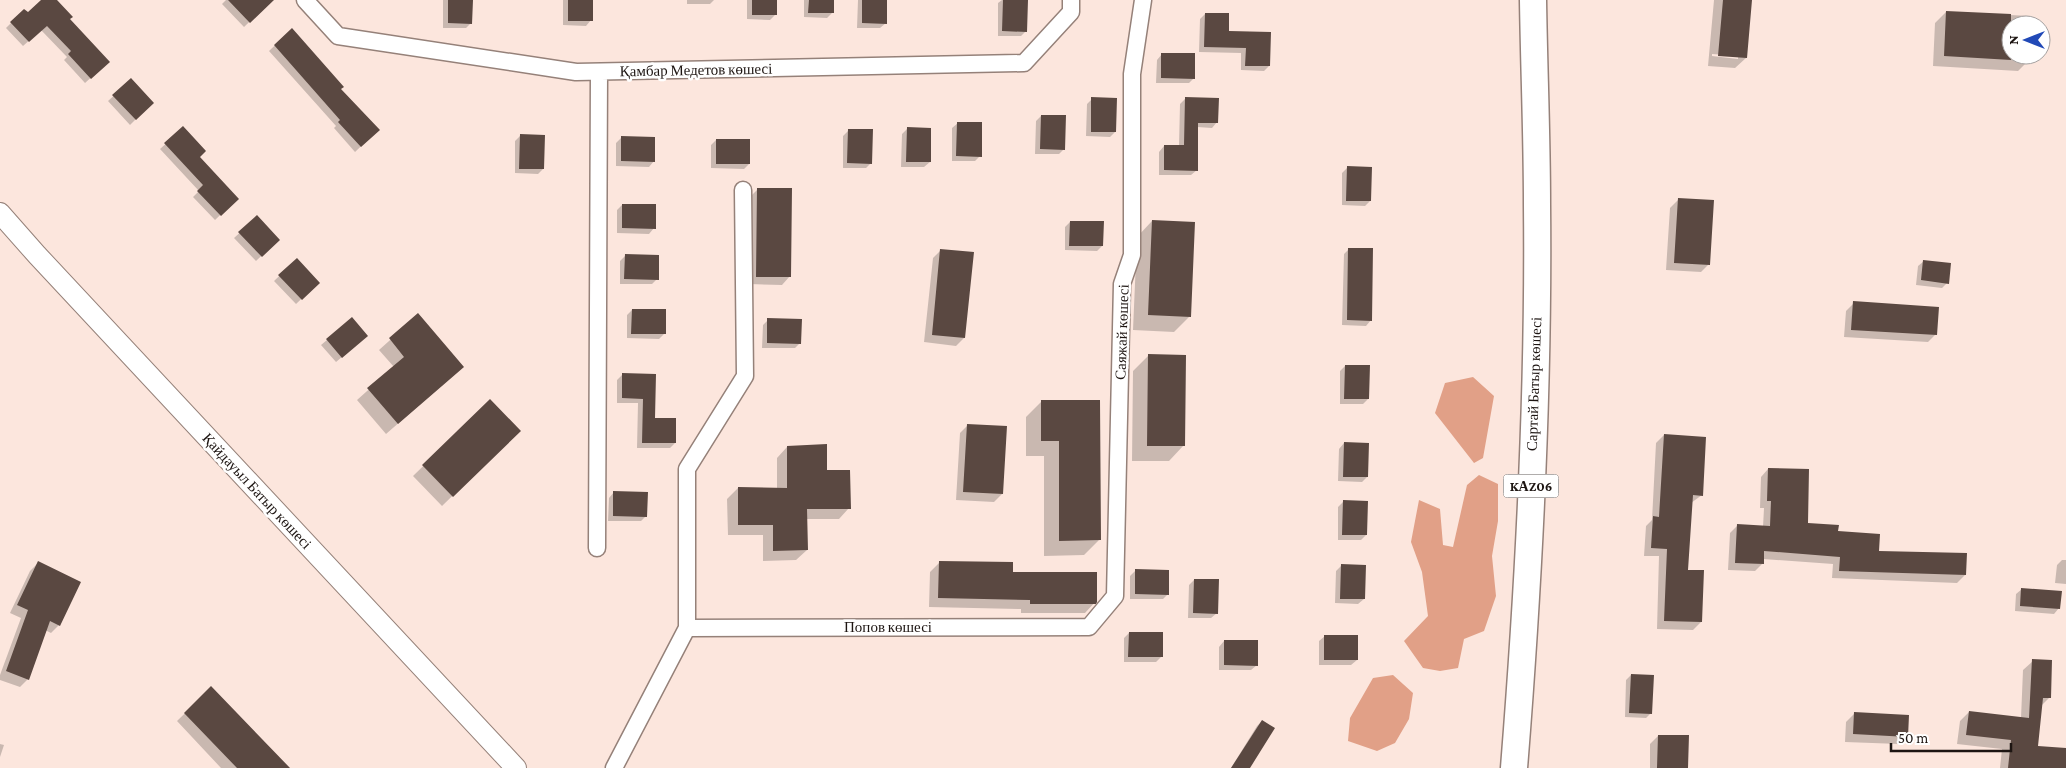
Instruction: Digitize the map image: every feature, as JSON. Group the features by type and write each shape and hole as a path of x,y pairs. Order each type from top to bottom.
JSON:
{"highway":[{"name":"Сартай Батыр көшесі","path":"1514,768 1524,650 1536,357 1537,204 1533,0"}],"street":[{"name":"Қамбар Медетов көшесі","path":"305,0 338,36 576,72 1024,63 1071,12 1071,0"},
{"name":"Саяжай көшесі","path":"1089,627 1115,596 1122,284 1132,255 1132,74 1143,0"},
{"path":"597,548 599,72"},
{"path":"614,768 687,628 687,469 745,376 743,190"},
{"name":"Қайдауыл Батыр көшесі","path":"0,212 37,256 516,768"},
{"name":"Попов көшесі","path":"687,628 1089,627"}],"shaded area":[{"path":"1473,377 1494,396 1483,458 1474,463 1435,413 1445,383"},
{"path":"1479,475 1498,484 1498,521 1492,556 1496,596 1484,631 1464,639 1458,668 1440,671 1423,668 1404,641 1428,616 1422,572 1411,542 1419,500 1440,509 1443,545 1453,547 1467,485"},
{"path":"1393,675 1413,693 1409,719 1395,743 1377,751 1348,741 1350,718 1373,678"}],"building":[{"path":"41,0 57,0 73,17 70,19 110,62 91,79 68,54 71,51 47,26 29,42 10,22 24,9 28,12"},
{"path":"228,0 274,0 250,23"},
{"path":"448,0 473,0 472,24 448,23"},
{"path":"568,0 593,0 593,21 568,21"},
{"path":"752,0 777,0 777,15 752,15"},
{"path":"809,0 834,0 834,13 808,13"},
{"path":"862,0 887,0 887,24 862,23"},
{"path":"1003,0 1028,0 1027,32 1002,31"},
{"path":"1723,0 1752,0 1747,58 1718,56"},
{"path":"1946,11 2011,14 2001,15 2001,59 1944,56"},
{"path":"1205,13 1229,13 1229,31 1271,32 1270,66 1245,66 1246,48 1204,47"},
{"path":"292,28 344,87 341,89 380,130 361,147 338,122 340,120 274,45"},
{"path":"1161,53 1195,53 1195,79 1161,78"},
{"path":"131,78 154,103 136,120 112,95"},
{"path":"1091,97 1117,98 1116,132 1091,132"},
{"path":"1185,97 1219,98 1218,123 1198,123 1198,171 1164,170 1164,145 1184,145"},
{"path":"1041,115 1066,115 1065,150 1040,149"},
{"path":"957,122 982,122 982,157 956,156"},
{"path":"183,126 206,151 200,157 239,199 221,216 197,191 203,185 164,143"},
{"path":"907,127 931,128 931,162 906,162"},
{"path":"848,129 873,129 872,164 847,163"},
{"path":"520,134 545,135 544,169 519,169"},
{"path":"621,136 655,137 655,162 621,161"},
{"path":"716,139 750,139 750,164 716,164"},
{"path":"1347,166 1372,167 1371,201 1346,201"},
{"path":"757,188 792,188 791,277 756,277"},
{"path":"1678,198 1714,200 1710,265 1674,263"},
{"path":"622,204 656,204 656,229 622,228"},
{"path":"257,215 280,240 262,257 238,232"},
{"path":"1152,220 1195,222 1191,317 1148,315"},
{"path":"1070,221 1104,221 1103,246 1069,246"},
{"path":"1348,248 1373,248 1372,321 1347,320"},
{"path":"940,249 974,252 965,338 932,335"},
{"path":"625,254 659,255 659,280 624,279"},
{"path":"297,258 320,283 302,300 278,275"},
{"path":"1923,260 1951,263 1949,284 1921,280"},
{"path":"1853,301 1939,307 1937,335 1851,330"},
{"path":"632,309 666,309 666,334 631,334"},
{"path":"418,313 464,367 398,424 367,388 404,357 389,338"},
{"path":"352,317 368,336 342,358 326,339"},
{"path":"767,318 802,319 801,344 767,343"},
{"path":"1148,354 1186,355 1185,446 1147,446"},
{"path":"1345,365 1370,365 1369,399 1344,399"},
{"path":"622,373 656,374 655,418 676,418 676,443 642,443 643,399 622,398"},
{"path":"490,399 521,431 453,497 422,465"},
{"path":"1041,400 1100,400 1101,540 1059,541 1059,441 1041,441"},
{"path":"967,424 1007,426 1003,494 963,492"},
{"path":"1664,434 1706,437 1703,496 1693,495 1688,570 1704,570 1702,622 1664,621 1667,549 1651,548 1653,516 1659,517"},
{"path":"1344,442 1369,443 1368,477 1343,477"},
{"path":"827,444 827,470 850,470 851,509 807,509 808,550 773,551 773,525 738,525 738,487 787,488 787,446"},
{"path":"1768,468 1809,469 1808,523 1839,525 1838,531 1880,534 1879,551 1967,553 1966,575 1839,571 1840,557 1764,551 1764,564 1735,563 1737,524 1770,526 1771,501 1767,501"},
{"path":"613,491 648,492 647,517 613,516"},
{"path":"1343,500 1368,501 1367,535 1342,535"},
{"path":"38,561 81,582 60,626 50,621 29,680 6,671 28,610 17,605"},
{"path":"939,561 1013,562 1013,572 1097,572 1097,602 1096,604 1030,604 1030,600 938,598"},
{"path":"1341,564 1366,565 1365,599 1340,599"},
{"path":"1135,569 1169,570 1169,595 1135,594"},
{"path":"1194,579 1219,579 1218,614 1193,613"},
{"path":"2021,588 2062,591 2060,609 2020,606"},
{"path":"1129,632 1163,632 1163,657 1128,657"},
{"path":"1324,635 1358,635 1358,660 1324,660"},
{"path":"1224,640 1258,640 1258,666 1224,665"},
{"path":"2032,659 2052,660 2051,698 2043,698 2038,746 2066,748 2066,768 2008,768 2011,740 1966,735 1969,711 2029,718"},
{"path":"1631,674 1654,675 1652,714 1629,713"},
{"path":"211,686 290,768 237,768 184,713"},
{"path":"1854,712 1909,715 1908,737 1853,734"},
{"path":"1262,720 1275,728 1250,768 1231,768"},
{"path":"1658,735 1689,735 1688,768 1657,768"}]}
